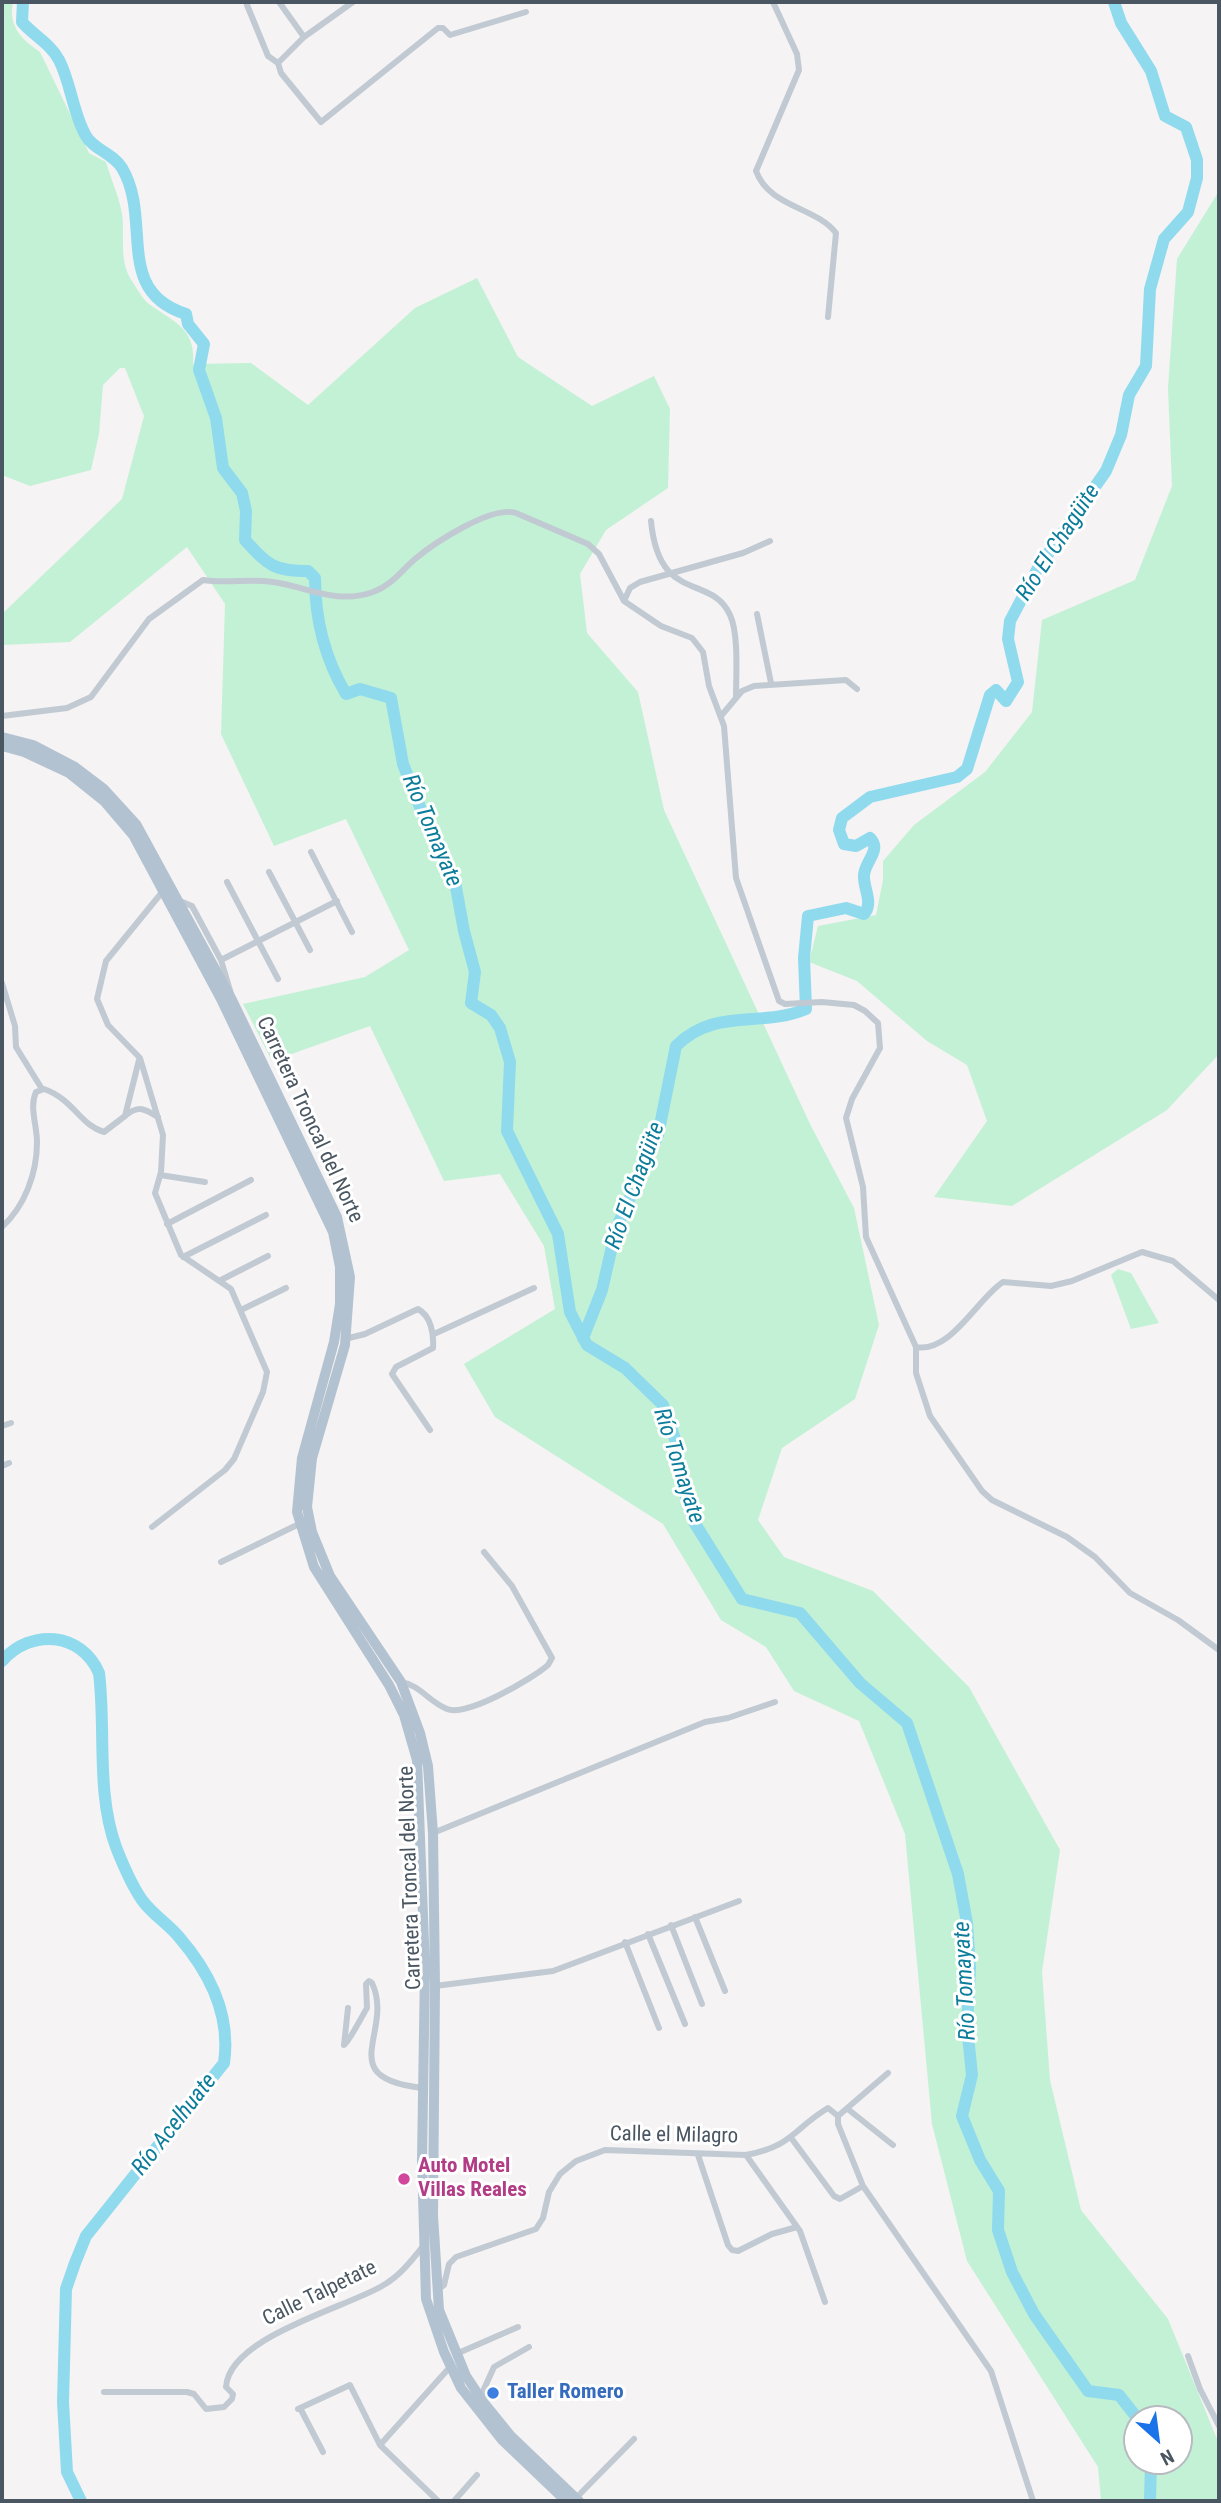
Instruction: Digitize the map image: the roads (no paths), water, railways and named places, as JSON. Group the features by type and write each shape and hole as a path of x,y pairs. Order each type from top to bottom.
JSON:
{"main road":[{"name":"Carretera Troncal del Norte","path":"2,737 49,752 104,789 143,833 232,1000 337,1217 350,1277 341,1342 324,1424 309,1473 306,1507 312,1532 336,1586 401,1682 425,1748 433,1833 433,2215 436,2291 442,2319 456,2354 484,2403 510,2435 574,2500"},
{"name":"Carretera Troncal del Norte","path":"2,746 55,765 95,793 133,835 222,1000 329,1221 340,1267 341,1342 312,1425 298,1477 299,1524 323,1586 397,1699 417,1760 425,1968 423,2088 426,2299 450,2367 492,2429 574,2500"}],"street":[{"path":"279,2 304,37"},
{"path":"278,63 304,37 353,2"},
{"path":"773,2 797,54 799,70 761,154 757,175 785,202 836,233 828,317"},
{"path":"247,5 268,56 278,63 281,73 321,122 438,29 443,28 450,34 526,12"},
{"path":"2,716 66,708 92,697 149,619 200,581 274,582 322,595 359,596 384,587 442,540 502,511 516,513 597,551 624,601 661,626 697,642 704,652 709,686 721,716 736,878 779,1001 785,1004 812,1002 854,1005 869,1014 879,1027 880,1048 852,1099 846,1118 863,1187 866,1237 916,1347 916,1373 930,1416 982,1491 1028,1520 1067,1537 1095,1558 1130,1593 1178,1620 1204,1642 1219,1650"},
{"path":"651,521 658,556 669,574 715,598 730,614 736,696"},
{"path":"624,601 630,588 743,553 770,541"},
{"path":"757,614 771,683"},
{"path":"721,716 742,691 771,683 846,680 857,689"},
{"path":"311,852 352,932"},
{"path":"269,873 310,950"},
{"path":"227,882 278,979"},
{"path":"152,1527 225,1470 234,1459 263,1392 267,1372 231,1289 183,1257 167,1224 155,1192 160,1175 163,1135 140,1058 108,1025 97,999 106,961 164,890"},
{"path":"180,901 192,906 221,960 231,985 232,1000"},
{"path":"221,960 337,901"},
{"path":"2,983 15,1026 16,1047 42,1089"},
{"path":"125,1116 140,1058"},
{"path":"2,1227 15,1213 30,1185 37,1142 32,1100 36,1092 42,1089 53,1092 72,1104 93,1129 104,1132 135,1108 142,1108 158,1117"},
{"path":"160,1175 205,1182"},
{"path":"167,1224 251,1180"},
{"path":"183,1257 266,1215"},
{"path":"916,1347 922,1348 954,1333 1003,1282 1014,1280 1051,1286 1072,1281 1142,1252 1173,1261 1219,1300"},
{"path":"219,1281 268,1256"},
{"path":"241,1310 286,1288"},
{"path":"434,1334 534,1288"},
{"path":"341,1342 365,1334 418,1309 425,1313 434,1334 433,1348 396,1367 392,1374 430,1430"},
{"path":"2,1426 11,1423"},
{"path":"2,1466 9,1463"},
{"path":"221,1562 299,1524"},
{"path":"401,1682 409,1683 438,1705 451,1711 488,1700 548,1665 552,1658 518,1596 484,1552"},
{"path":"433,1833 705,1722 728,1718 775,1702"},
{"path":"435,1986 553,1971 739,1901"},
{"path":"695,1917 725,1991"},
{"path":"671,1926 702,2004"},
{"path":"648,1934 685,2024"},
{"path":"625,1942 659,2028"},
{"path":"348,2008 344,2045 350,2040 357,2021 367,2008 366,1984 369,1981 372,1983 377,2009 370,2048 379,2076 394,2085 423,2088"},
{"path":"888,2073 849,2110 838,2116 838,2124 863,2186 991,2371 1033,2501"},
{"name":"Calle el Milagro","path":"436,2291 444,2285 449,2264 456,2257 536,2229 543,2218 549,2192 560,2175 576,2161 605,2150 746,2155 768,2150 792,2138 828,2108 838,2116"},
{"path":"849,2110 892,2145"},
{"path":"792,2138 834,2196 840,2199 847,2197 863,2186"},
{"path":"698,2155 732,2250 797,2227"},
{"path":"746,2155 797,2227 825,2302"},
{"name":"Calle Talpetate","path":"104,2392 187,2392 194,2394 206,2409 224,2407 233,2394 226,2387 231,2370 261,2342 308,2317 357,2300 385,2284 404,2269 424,2245"},
{"path":"456,2354 518,2327"},
{"path":"484,2403 484,2389 494,2367 529,2347"},
{"path":"1188,2356 1200,2389 1219,2426"},
{"path":"380,2445 450,2367"},
{"path":"323,2452 299,2409 350,2385 380,2445 438,2501"},
{"path":"574,2500 634,2439"},
{"path":"454,2501 477,2475"}],"waterway":[{"name":"Río Tomayate","path":"23,2 22,22 59,60 86,136 118,163 131,188 138,252 150,289 164,303 186,314 188,324 204,344 199,370 216,418 223,468 242,493 246,511 245,540 272,565 287,570 308,571 315,578 322,638 346,694 360,689 391,698 403,764 433,840 455,882 475,972 471,1003 491,1015 500,1028 510,1062 507,1131 558,1234 570,1312 587,1345 625,1368 663,1405 676,1442 682,1485 694,1522 742,1599 800,1613 860,1683 907,1723 958,1874 967,1923 970,1968 967,2026 972,2075 962,2116 980,2160 999,2191 998,2230 1012,2272 1034,2314 1088,2391 1119,2395 1127,2405"},
{"name":"Río El Chagüite","path":"583,1338 602,1290 616,1229 658,1135 676,1046 706,1026 772,1017 806,1009 804,958 808,916 846,908 864,914 868,905 864,875 874,851 873,842 870,838 856,846 844,844 839,830 842,818 870,797 957,777 967,769 990,695 996,690 1006,701 1018,682 1008,639 1010,621 1038,568 1106,471 1121,435 1129,395 1146,366 1150,289 1164,239 1188,212 1197,178 1197,160 1186,127 1165,116 1151,71 1121,23 1114,2"},
{"name":"Río Acelhuate","path":"2,1661 14,1650 41,1639 68,1642 91,1659 99,1673 106,1805 116,1847 142,1900 179,1937 209,1980 221,2012 224,2029 224,2063 86,2236 66,2289 63,2402 67,2472 81,2501"},
{"name":"Río Tomayate","path":"1150,2501 1151,2475"}],"place":[{"name":"Auto Motel Villas Reales","path":"404,2179"},
{"name":"Taller Romero","path":"493,2393"}]}
